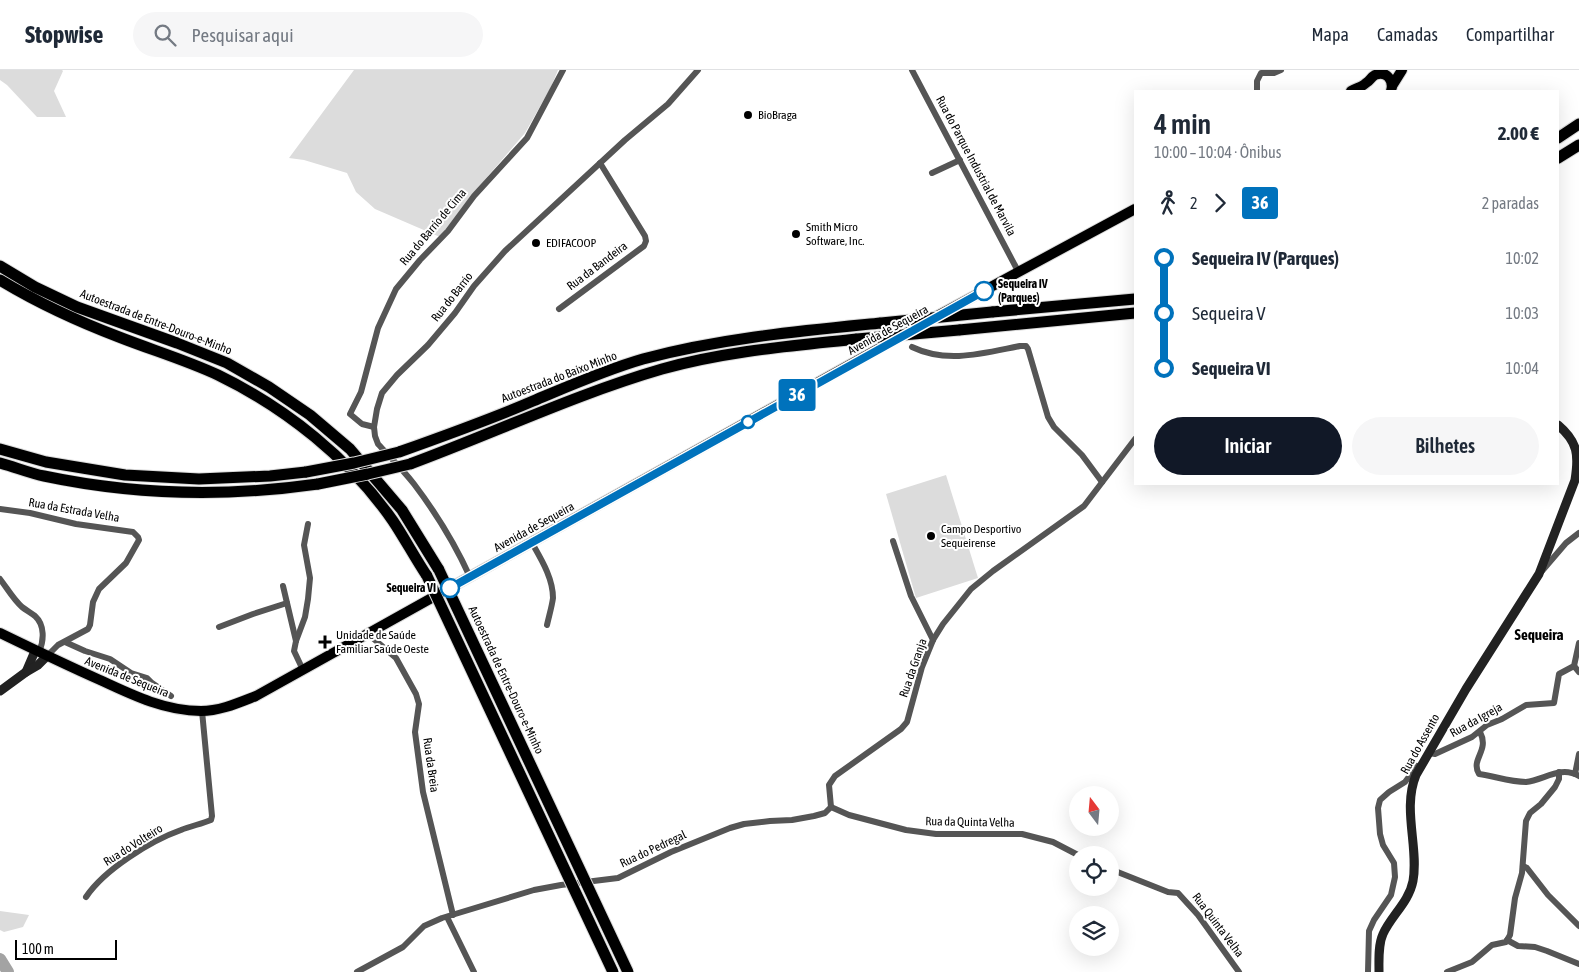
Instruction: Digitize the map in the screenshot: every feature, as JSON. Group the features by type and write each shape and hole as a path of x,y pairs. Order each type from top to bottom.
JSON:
{"highway":[{"path":"1559,137 1579,124"},
{"path":"1559,157 1579,145"},
{"name":"Autoestrada de Entre-Douro-e-Minho","path":"0,266 35,287 76,306 227,363 269,387 310,416 350,449 402,510 439,570 628,972"},
{"name":"Autoestrada de Entre-Douro-e-Minho","path":"0,280 72,319 171,355 218,375 260,398 300,425 333,453 365,487 393,521 426,576 613,972"},
{"name":"Autoestrada do Baixo Minho","path":"0,449 46,462 125,476 199,479 270,476 306,472 399,452 460,431 569,386 641,360 701,345 760,335 1134,299"},
{"name":"Autoestrada do Baixo Minho","path":"0,463 44,476 134,489 200,493 274,490 318,484 410,464 588,393 663,369 714,357 761,349 1134,313"}],"main road":[{"path":"1392,90 1402,70"},
{"path":"1353,90 1378,76 1390,79 1392,90"},
{"name":"Avenida de Sequeira","path":"0,633 147,701 167,707 202,711 236,704 256,696 937,316 1019,273 1134,209"}],"street":[{"name":"Rua do Barrio de Cima","path":"374,426 362,424 350,414 361,392 378,328 396,289 448,231 474,196 527,138 563,70"},
{"name":"Rua do Barrio","path":"374,426 382,393 396,376 428,345 455,313 474,286 505,251 668,104 698,70"},
{"name":"Rua do Parque Industrial de Marvila","path":"912,70 1019,273"},
{"path":"1257,90 1258,76 1261,71 1274,74 1281,70"},
{"path":"932,173 960,160"},
{"name":"Rua da Bandeira","path":"559,309 644,246 646,241 645,236 600,164"},
{"path":"912,347 936,355 960,356 1026,346 1048,417 1054,427 1082,454 1102,482"},
{"path":"374,426 378,444 414,484 446,530 470,577"},
{"name":"Rua do Assento","path":"1379,972 1382,935 1410,893 1413,883 1410,799 1412,786 1466,689 1539,574 1575,480 1578,454 1575,444 1559,426"},
{"name":"Rua da Granja","path":"831,807 830,785 835,776 902,729 907,722 922,667 933,640 943,624 971,589 1084,506 1134,440"},
{"name":"Rua da Estrada Velha","path":"0,511 30,513 76,524 133,532 138,537 139,540 126,563 99,589 93,602 88,629 66,642"},
{"path":"303,670 294,651 305,617 310,585 304,545 308,524"},
{"path":"1539,574 1566,543 1579,533"},
{"path":"1552,541 1560,545 1566,543"},
{"path":"893,542 911,596 933,640"},
{"path":"532,543 544,564 552,592 547,625"},
{"path":"0,579 18,602 40,622 42,627 42,645 38,665 0,691"},
{"path":"283,586 296,641"},
{"path":"219,627 287,603"},
{"name":"Rua da Breia","path":"368,634 396,658 416,694 419,704 415,732 423,792 450,916 474,972"},
{"path":"26,672 40,653 66,642 85,651 110,659 131,673 146,678 171,696"},
{"path":"1579,643 1574,666 1579,672"},
{"name":"Rua da Igreja","path":"1428,755 1435,754 1472,737 1487,725 1502,719 1526,705 1554,703 1559,674 1574,666"},
{"name":"Rua do Volteiro","path":"86,897 93,885 110,871 151,844 181,830 210,820 212,816 202,711"},
{"path":"1480,732 1484,744 1476,764 1479,774 1510,781 1526,782 1559,772 1577,775 1579,754"},
{"path":"1368,972 1369,931 1391,895 1395,877 1394,863 1380,834 1378,808 1380,800 1405,782 1421,759 1428,755"},
{"path":"1447,972 1472,962 1492,945 1508,940 1515,898 1522,874 1526,822 1530,813 1541,804 1555,787 1559,779 1559,772"},
{"name":"Rua do Pedregal","path":"357,972 403,947 424,926 450,916 534,890 618,878 671,852 730,828 814,816 825,813 831,807"},
{"name":"Rua da Quinta Velha","path":"831,807 857,817 906,830 936,834 1022,834 1053,842 1069,850"},
{"path":"1522,866 1527,868 1563,911 1579,926"},
{"name":"Rua Quinta Velha","path":"1119,873 1168,892 1178,893 1198,915 1238,972"},
{"path":"1508,940 1518,946 1547,951 1579,964"}],"shaded area":[{"path":"0,70 62,70 54,91 66,117 37,117 0,80"},
{"path":"354,70 558,70 551,87 525,133 469,198 440,237 375,209 356,192 347,173 304,160 289,158"},
{"name":"Campo Desportivo Sequeirense","path":"946,475 978,578 916,598 886,494"},
{"path":"0,911 29,915 23,927 4,932 0,930"}],"waterway":[{"path":"0,959 8,972"}],"bus line":[{"name":"36","path":"450,588 984,291"}],"place":[{"name":"BioBraga","path":"748,115"},
{"name":"Smith Micro Software, Inc.","path":"796,234"},
{"name":"EDIFACOOP","path":"536,243"},
{"name":"Sequeira IV (Parques)","path":"984,291"},
{"name":"Campo Desportivo Sequeirense","path":"931,536"},
{"name":"Sequeira VI","path":"450,588"},
{"name":"Unidade de Saúde Familiar Saúde Oeste","path":"325,642"}],"district":[{"name":"Sequeira","path":"1539,635"}]}
